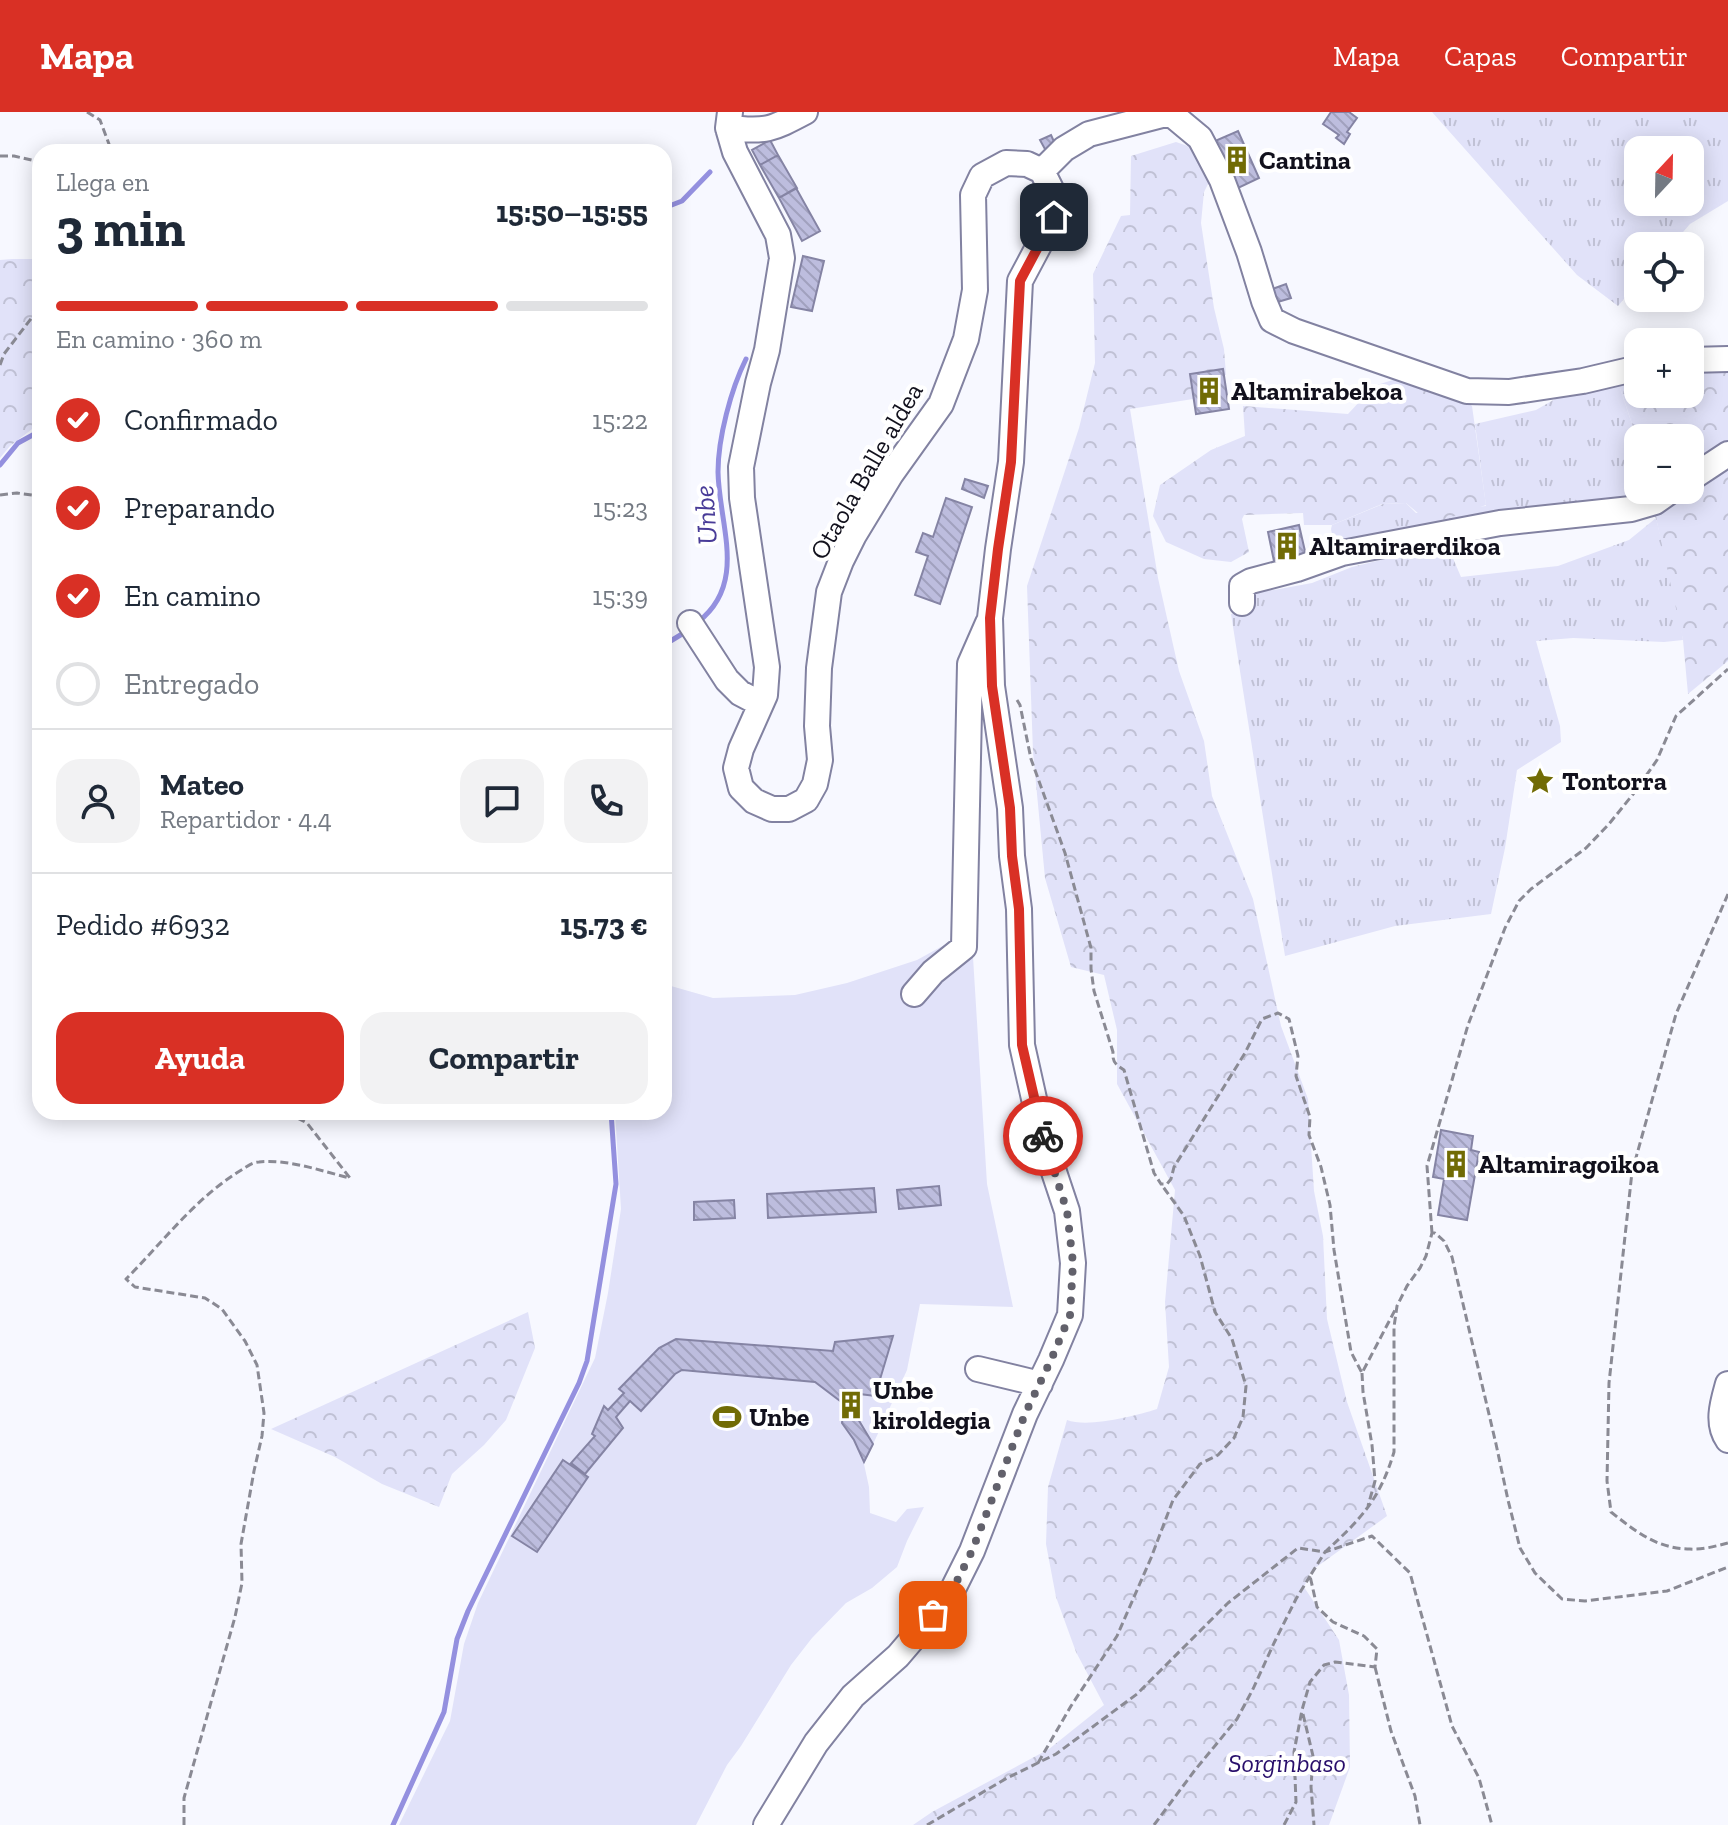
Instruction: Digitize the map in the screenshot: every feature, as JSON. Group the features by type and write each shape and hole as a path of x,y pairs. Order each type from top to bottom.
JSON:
{"street":[{"path":"729,120 755,131 774,128 805,112"},
{"path":"766,1825 816,1743 853,1696 898,1656 950,1595 972,1551 1025,1414 1070,1315 1073,1263 1067,1211 1043,1139 1022,1045 1019,909 1010,808 992,686 990,618 1011,462 1020,281 1054,217 1053,193 1042,171 1064,149 1089,134 1170,113 1200,138 1222,180 1272,320 1294,331 1467,391 1509,392 1624,371"},
{"name":"Otaola Balle aldea","path":"729,120 735,152 778,235 782,258 767,350 741,467 742,498 767,667 765,695 736,768 741,788 754,801 772,809 789,809 806,800 815,784 820,760 817,726 819,668 829,592 841,561 891,474 941,404 966,339 975,290 973,195 982,176 1006,163 1027,164 1042,171"},
{"path":"1704,360 1728,359"},
{"path":"1704,470 1728,454"},
{"path":"1242,603 1242,586 1251,581 1342,553 1500,523 1631,509 1648,504"},
{"path":"914,994 933,972 964,947 970,664 990,618"},
{"path":"690,623 727,680 740,693 761,704"},
{"path":"978,1369 1040,1384"},
{"path":"1728,1384 1721,1406 1721,1423 1728,1440"}],"path":[{"path":"87,112 100,120 109,144"},
{"path":"0,156 32,160"},
{"path":"0,365 4,354 32,317"},
{"path":"0,495 32,495"},
{"path":"1362,1373 1407,1286 1420,1268 1432,1233 1427,1166 1468,1025 1505,928 1519,901 1586,848 1609,824 1657,760 1676,716 1728,669"},
{"path":"1013,695 1020,705 1031,759 1065,853 1091,948 1094,991 1113,1052 1112,1059 1124,1070 1154,1173 1184,1216 1200,1256 1215,1312 1232,1339 1246,1386 1243,1417 1234,1438 1218,1455 1200,1464 1173,1500 1117,1636 1038,1763"},
{"path":"1728,894 1676,1014 1632,1172 1609,1383 1607,1481 1611,1512 1640,1535 1672,1548 1693,1550 1728,1543"},
{"path":"1161,1184 1167,1184 1171,1179 1174,1167 1245,1053 1262,1019 1278,1013 1289,1019 1298,1056 1296,1076 1310,1117 1309,1135 1330,1205 1334,1250 1351,1352 1362,1373 1375,1481 1367,1510"},
{"path":"184,1825 184,1798 240,1594 241,1544 264,1413 257,1365 245,1341 222,1309 205,1298 135,1287 126,1279 186,1214 227,1179 256,1161 296,1165 350,1178 307,1123 301,1120"},
{"path":"1432,1233 1444,1241 1452,1257 1520,1548 1535,1573 1562,1599 1585,1601 1667,1591 1728,1567"},
{"path":"1154,1825 1237,1719 1310,1576 1325,1552 1367,1510 1388,1472 1394,1452 1394,1327 1397,1306"},
{"path":"927,1825 1007,1778 1056,1754 1137,1694 1228,1603 1298,1548 1325,1552 1372,1536 1410,1573 1452,1726 1479,1778 1492,1825"},
{"path":"1310,1576 1317,1607 1333,1622 1364,1636 1377,1649 1375,1667 1391,1731 1415,1796 1420,1825"},
{"path":"1284,1825 1296,1802 1294,1752 1310,1682 1324,1665 1335,1662 1375,1667"},
{"path":"1302,1710 1313,1756 1311,1787 1314,1825"}],"green space":[{"path":"1432,112 1728,112 1728,201 1704,216 1704,136 1624,136 1624,216 1703,216 1683,232 1624,232 1624,299 1618,306 1577,275"},
{"name":"Sorginbaso","path":"1176,142 1214,155 1210,180 1204,192 1201,223 1226,375 1190,381 1193,399 1130,409 1158,578 1179,671 1204,741 1212,796 1253,899 1281,1026 1308,1099 1314,1191 1323,1236 1327,1319 1347,1402 1387,1516 1311,1571 1304,1587 1339,1640 1349,1695 1350,1767 1329,1825 913,1825 1049,1749 1104,1705 1076,1652 1056,1597 1046,1544 1048,1487 1067,1420 1099,1422 1157,1409 1169,1367 1165,1302 1175,1190 1117,1084 1117,1030 1104,975 1071,967 1045,878 1033,752 1027,586 1079,428 1095,363 1093,274 1121,216 1130,215 1131,156"},
{"path":"32,259 32,429 0,458 0,260"},
{"path":"1728,362 1728,450 1704,465 1704,424 1632,424 1627,408 1704,408 1704,363"},
{"path":"1624,374 1624,400 1616,376"},
{"path":"1405,376 1458,393 1472,406 1486,505 1431,524 1406,503 1382,504 1332,525 1304,525 1303,513 1244,515 1242,519 1249,552 1231,562 1204,559 1166,542 1153,516 1160,485 1211,450 1245,436 1243,406 1348,414 1374,386"},
{"path":"1616,376 1624,408 1632,424 1624,424 1624,499 1335,550 1332,525 1383,504 1406,503 1416,513 1486,506 1475,424 1536,410 1583,383"},
{"path":"1728,465 1728,661 1688,694 1683,640 1656,518 1651,513 1659,504 1704,504 1704,481"},
{"path":"1656,518 1683,640 1573,638 1536,641 1560,726 1561,742 1517,770 1491,914 1395,926 1285,956 1231,614 1248,611 1253,591 1312,583 1352,567 1422,550 1449,549 1461,577 1558,566 1629,540"},
{"name":"Unbe","path":"957,938 973,957 987,1184 1013,1307 920,1304 907,1370 864,1464 870,1513 896,1522 907,1509 924,1507 897,1567 872,1588 846,1603 812,1638 791,1665 727,1765 696,1825 399,1825 450,1721 464,1644 478,1603 595,1358 621,1209 615,1120 672,1120 672,986 713,998 795,995 847,983 917,960"},
{"path":"528,1312 535,1348 506,1420 452,1474 439,1507 382,1484 335,1457 271,1429"}],"building":[{"path":"1331,112 1349,112 1357,118 1347,132 1350,134 1344,144 1336,138 1339,135 1323,124"},
{"name":"Cantina","path":"1238,131 1259,178 1236,189 1215,141"},
{"path":"1051,135 1056,146 1046,151 1040,140"},
{"path":"770,140 778,155 760,165 752,150"},
{"path":"778,155 797,188 779,198 760,165"},
{"path":"796,188 820,231 802,241 779,198"},
{"path":"803,256 824,261 812,311 791,307"},
{"path":"1286,284 1291,298 1271,304 1267,291"},
{"name":"Altamirabekoa","path":"1223,369 1229,409 1196,414 1190,374"},
{"path":"965,479 988,486 984,498 962,489"},
{"path":"946,498 972,507 940,604 915,595 928,556 916,552 923,533 933,537"},
{"name":"Altamiraerdikoa","path":"1299,525 1307,560 1275,566 1268,532"},
{"name":"Altamiragoikoa","path":"1441,1130 1473,1136 1471,1150 1479,1152 1467,1220 1438,1215 1444,1179 1433,1177"},
{"path":"939,1186 941,1205 899,1209 897,1190"},
{"path":"874,1188 876,1212 768,1218 767,1194"},
{"path":"734,1200 735,1218 694,1220 694,1202"},
{"name":"Unbe kiroldegia","path":"893,1336 875,1396 859,1394 858,1419 873,1444 864,1462 842,1423 844,1404 815,1382 682,1370 641,1411 630,1401 616,1417 623,1428 585,1474 571,1463 595,1436 592,1434 604,1406 608,1410 624,1393 619,1389 659,1348 676,1339 833,1351 835,1342"},
{"path":"563,1460 588,1477 537,1552 512,1536"}],"waterway":[{"path":"672,205 682,201 710,172"},
{"name":"Unbe","path":"698,622 713,607 727,571 719,492 720,444 726,414 746,359"},
{"path":"0,465 18,443 32,435"},
{"name":"Unbe","path":"672,640 687,631"},
{"name":"Unbe","path":"393,1825 444,1712 457,1639 468,1611 587,1361 616,1184 612,1120"}],"way so far":[{"path":"933,1615 950,1595 972,1551 1025,1414 1070,1315 1073,1263 1067,1211 1043,1136"}],"place":[{"name":"Cantina","path":"1237,160"},
{"name":"Altamirabekoa","path":"1209,391"},
{"name":"Altamiraerdikoa","path":"1287,546"},
{"name":"Tontorra","path":"1540,781"},
{"name":"Altamiragoikoa","path":"1456,1164"},
{"name":"Unbe kiroldegia","path":"851,1405"},
{"name":"Unbe","path":"727,1417"}],"route":[{"path":"1043,1136 1022,1045 1019,909 1010,808 992,686 990,618 1011,462 1020,281 1054,217"}]}
